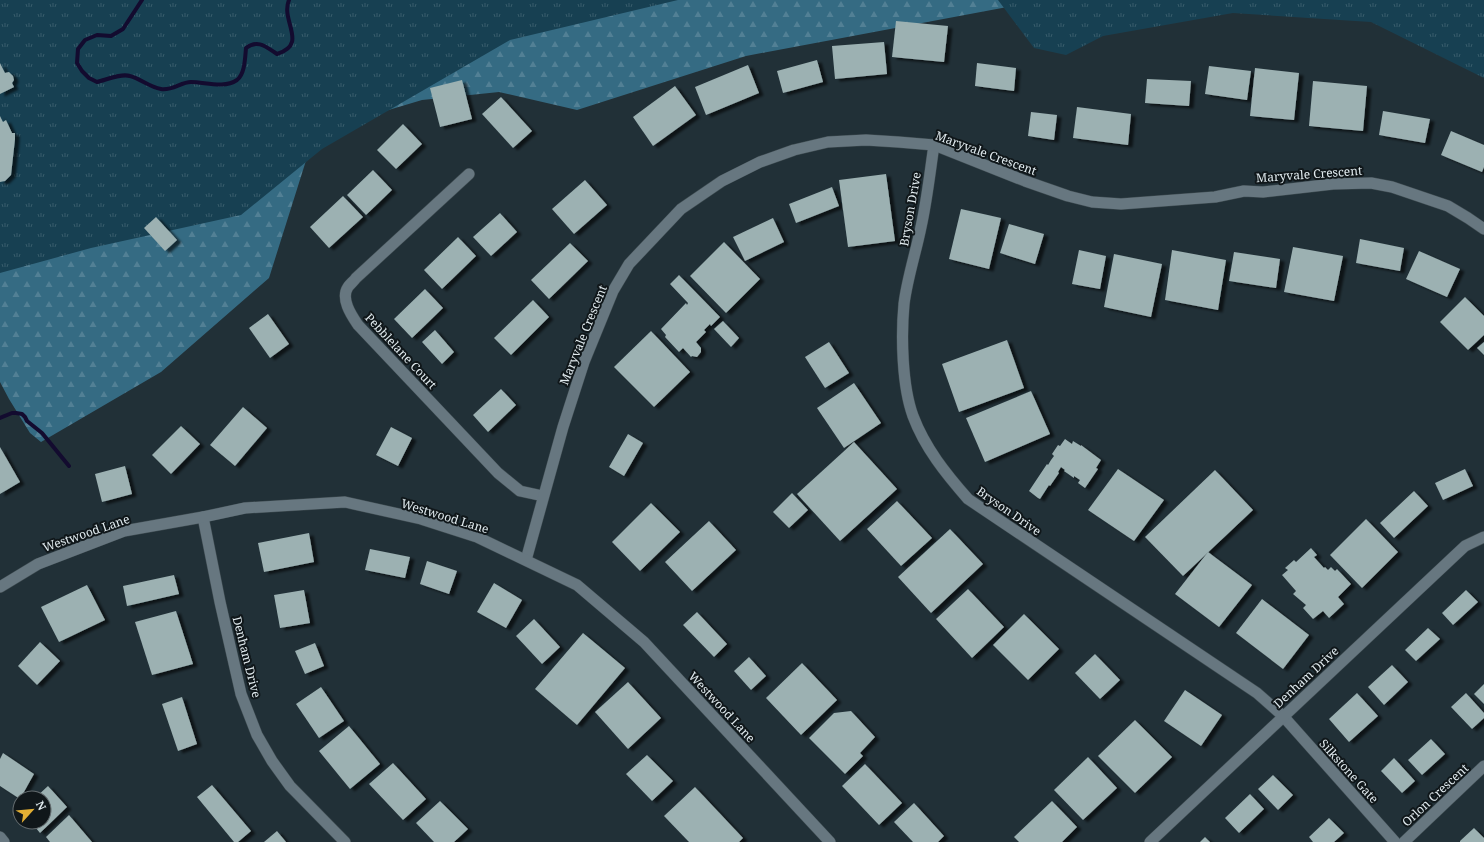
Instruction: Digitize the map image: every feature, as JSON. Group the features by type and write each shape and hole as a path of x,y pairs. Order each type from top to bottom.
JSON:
{"street":[{"name":"Maryvale Crescent","path":"526,560 563,427 584,362 613,291 629,264 681,209 722,180 760,162 794,150 828,142 866,140 934,145 1025,181 1068,196 1092,202 1121,204 1215,197 1244,191 1263,192 1333,184 1371,183 1392,187 1448,206 1484,229"},
{"name":"Bryson Drive","path":"934,145 922,225 904,304 903,340 907,395 913,416 927,445 944,472 968,499 1257,693 1283,716"},
{"name":"Pebblelane Court","path":"469,174 356,278 347,289 346,300 350,313 358,325 498,474 520,491 543,496"},
{"name":"Westwood Lane","path":"0,587 38,564 124,531 245,508 345,502 421,519 477,537 577,585 644,642 830,842"},
{"name":"Denham Drive","path":"203,517 220,602 241,694 257,735 272,761 290,786 345,842"},
{"name":"Denham Drive","path":"1150,842 1465,546 1484,537"},
{"name":"Silkstone Gate","path":"1283,716 1395,842"},
{"name":"Orlon Crescent","path":"1404,842 1484,766"},
{"path":"0,837 4,842"}],"green space":[{"path":"0,0 1044,0 746,56 577,110 499,92 422,100 315,132 269,278 161,372 41,442 30,433 0,382"},
{"path":"0,0 678,0 510,40 322,149 241,215 91,248 0,273"},
{"path":"998,0 1484,0 1484,78 1371,22 1233,13 1103,36 1066,55 1034,48"}],"building":[{"path":"896,21 948,26 944,62 892,57"},
{"path":"884,42 887,74 835,79 832,46"},
{"path":"817,60 823,82 783,93 777,71"},
{"path":"0,63 5,73 9,72 13,76 14,80 12,83 14,87 0,94"},
{"path":"977,63 1016,68 1014,91 975,86"},
{"path":"748,65 759,93 706,115 695,87"},
{"path":"1209,66 1251,71 1247,100 1205,94"},
{"path":"1255,68 1299,73 1294,120 1250,116"},
{"path":"1147,79 1191,81 1189,106 1145,103"},
{"path":"462,80 472,119 440,127 430,88"},
{"path":"1313,81 1367,86 1363,131 1309,126"},
{"path":"675,86 696,115 653,146 633,117"},
{"path":"501,97 532,131 513,148 482,114"},
{"path":"1077,107 1131,114 1128,145 1073,138"},
{"path":"1383,111 1430,119 1425,143 1379,135"},
{"path":"1031,112 1057,115 1054,140 1028,136"},
{"path":"0,116 3,122 6,120 12,133 15,133 15,139 11,175 5,181 0,182"},
{"path":"403,124 422,144 396,169 377,150"},
{"path":"1451,131 1484,145 1484,167 1482,172 1441,155"},
{"path":"373,170 392,190 366,215 347,195"},
{"path":"886,174 895,241 848,247 839,180"},
{"path":"585,180 607,205 574,234 552,209"},
{"path":"832,187 839,206 796,223 789,204"},
{"path":"343,196 363,217 329,248 310,227"},
{"path":"961,209 1001,218 989,269 949,259"},
{"path":"500,213 517,232 491,256 473,237"},
{"path":"156,217 177,240 165,251 144,228"},
{"path":"773,218 784,242 745,261 733,237"},
{"path":"1009,224 1044,234 1035,264 1000,253"},
{"path":"458,237 476,256 442,289 424,270"},
{"path":"1360,239 1404,248 1400,271 1356,263"},
{"path":"724,242 760,279 726,313 690,276"},
{"path":"570,243 588,261 549,299 531,280"},
{"path":"1293,247 1343,256 1334,301 1284,292"},
{"path":"1079,250 1106,256 1100,289 1072,284"},
{"path":"1172,250 1226,260 1218,310 1165,300"},
{"path":"1419,251 1460,269 1447,297 1406,279"},
{"path":"1234,252 1280,259 1276,288 1229,281"},
{"path":"1114,254 1162,264 1151,317 1104,307"},
{"path":"679,275 720,317 711,326 710,324 704,330 706,332 696,342 701,348 701,352 697,357 691,357 683,348 679,352 665,337 666,335 661,329 686,303 687,305 688,303 670,284"},
{"path":"425,289 443,308 412,338 394,319"},
{"path":"1465,297 1484,316 1484,335 1468,350 1440,322"},
{"path":"533,300 549,317 511,355 494,338"},
{"path":"268,314 289,344 270,358 249,328"},
{"path":"723,321 739,338 731,347 714,329"},
{"path":"435,330 454,352 442,364 422,342"},
{"path":"651,331 690,372 654,407 614,367"},
{"path":"1007,340 1024,388 959,412 942,364"},
{"path":"829,342 849,373 825,388 805,357"},
{"path":"1484,342 1484,355 1477,348"},
{"path":"854,383 881,423 844,448 817,408"},
{"path":"501,389 516,405 488,432 473,415"},
{"path":"1031,391 1050,434 985,462 966,418"},
{"path":"243,407 267,428 235,466 210,445"},
{"path":"181,426 200,444 171,474 152,455"},
{"path":"391,427 412,438 398,466 376,455"},
{"path":"628,434 643,443 624,476 609,467"},
{"path":"1065,439 1072,444 1073,441 1081,445 1101,460 1096,468 1098,469 1085,488 1078,483 1080,480 1074,476 1074,478 1061,467 1058,472 1059,473 1040,499 1029,491 1054,456 1052,454 1058,445 1060,446"},
{"path":"854,442 897,489 840,541 797,494"},
{"path":"0,447 20,482 0,494"},
{"path":"125,466 132,494 102,502 95,474"},
{"path":"1118,469 1164,500 1134,541 1088,510"},
{"path":"1465,469 1473,486 1443,500 1435,483"},
{"path":"1215,470 1253,510 1183,576 1145,537"},
{"path":"1414,491 1428,506 1394,538 1380,523"},
{"path":"792,493 808,510 789,528 773,512"},
{"path":"897,501 932,538 901,566 867,529"},
{"path":"651,503 680,532 640,571 612,542"},
{"path":"1366,519 1398,552 1362,588 1330,555"},
{"path":"709,521 736,550 692,591 665,562"},
{"path":"950,529 983,564 931,613 898,577"},
{"path":"309,533 314,562 264,572 258,543"},
{"path":"1311,548 1317,555 1314,557 1324,568 1325,567 1328,570 1331,567 1335,571 1337,569 1351,584 1338,597 1344,604 1329,618 1323,611 1313,619 1303,608 1306,605 1293,594 1296,591 1282,575 1288,570 1285,568 1294,560 1296,562"},
{"path":"370,549 410,557 405,578 365,570"},
{"path":"1208,552 1252,585 1219,627 1175,594"},
{"path":"427,561 457,571 449,594 420,584"},
{"path":"174,575 179,594 127,606 123,586"},
{"path":"494,583 522,600 506,628 477,612"},
{"path":"87,585 105,620 59,642 41,607"},
{"path":"968,589 1004,627 972,658 936,619"},
{"path":"304,590 310,623 280,628 274,595"},
{"path":"1466,590 1478,602 1453,625 1442,613"},
{"path":"1262,599 1309,635 1283,669 1236,633"},
{"path":"176,611 193,664 152,675 135,622"},
{"path":"697,612 727,644 714,657 683,625"},
{"path":"1024,614 1059,649 1028,680 993,645"},
{"path":"534,619 560,647 542,664 516,636"},
{"path":"1428,628 1440,639 1416,661 1405,650"},
{"path":"583,633 625,668 577,725 535,689"},
{"path":"40,642 60,661 37,685 18,666"},
{"path":"315,643 324,666 305,674 295,651"},
{"path":"1095,654 1120,680 1100,699 1075,673"},
{"path":"749,657 766,676 751,690 734,671"},
{"path":"802,663 837,700 801,735 766,698"},
{"path":"1392,665 1408,682 1384,705 1368,687"},
{"path":"628,682 661,718 628,749 595,712"},
{"path":"1484,684 1484,704 1474,694"},
{"path":"321,687 344,721 319,738 296,704"},
{"path":"1185,690 1222,715 1201,746 1164,721"},
{"path":"1357,693 1378,716 1349,742 1329,719"},
{"path":"1466,693 1484,713 1484,718 1472,729 1451,707"},
{"path":"182,697 197,744 178,751 162,704"},
{"path":"851,711 875,737 860,753 863,756 845,774 809,738 834,713"},
{"path":"1135,720 1172,757 1135,793 1098,756"},
{"path":"349,726 380,764 350,789 319,751"},
{"path":"1431,739 1445,754 1422,775 1408,760"},
{"path":"3,753 34,774 25,790 12,790 12,794 0,786 0,759"},
{"path":"647,755 673,781 652,801 626,774"},
{"path":"1088,757 1117,788 1083,820 1054,790"},
{"path":"1394,758 1415,781 1402,793 1381,771"},
{"path":"393,763 426,799 403,820 369,784"},
{"path":"865,764 902,803 879,825 842,786"},
{"path":"1273,775 1293,795 1278,810 1258,789"},
{"path":"212,785 251,831 238,842 234,842 197,797"},
{"path":"48,786 52,790 44,790"},
{"path":"695,787 743,838 739,842 689,842 664,816"},
{"path":"52,790 67,807 52,821"},
{"path":"1250,794 1264,809 1239,833 1225,818"},
{"path":"440,801 468,829 454,842 434,842 416,823"},
{"path":"1052,801 1077,827 1062,842 1019,842 1014,837"},
{"path":"914,803 944,836 938,842 913,842 894,822"},
{"path":"69,815 92,842 50,842 46,837"},
{"path":"1329,818 1344,833 1334,842 1313,842 1309,837"},
{"path":"1474,828 1484,838 1484,842 1460,842 1460,841"},
{"path":"277,831 286,842 264,842"},
{"path":"1205,837 1210,842 1200,842"}],"waterway":[{"path":"142,0 123,29 111,36 97,35 85,40 78,49 77,63 89,78 97,82 126,75 161,89 173,88 187,82 220,85 232,83 242,74 246,48 250,45 262,45 277,54 286,50 291,44 292,31 287,8 289,0"},
{"path":"0,418 12,413 22,414 27,421 42,433 69,466"}]}
